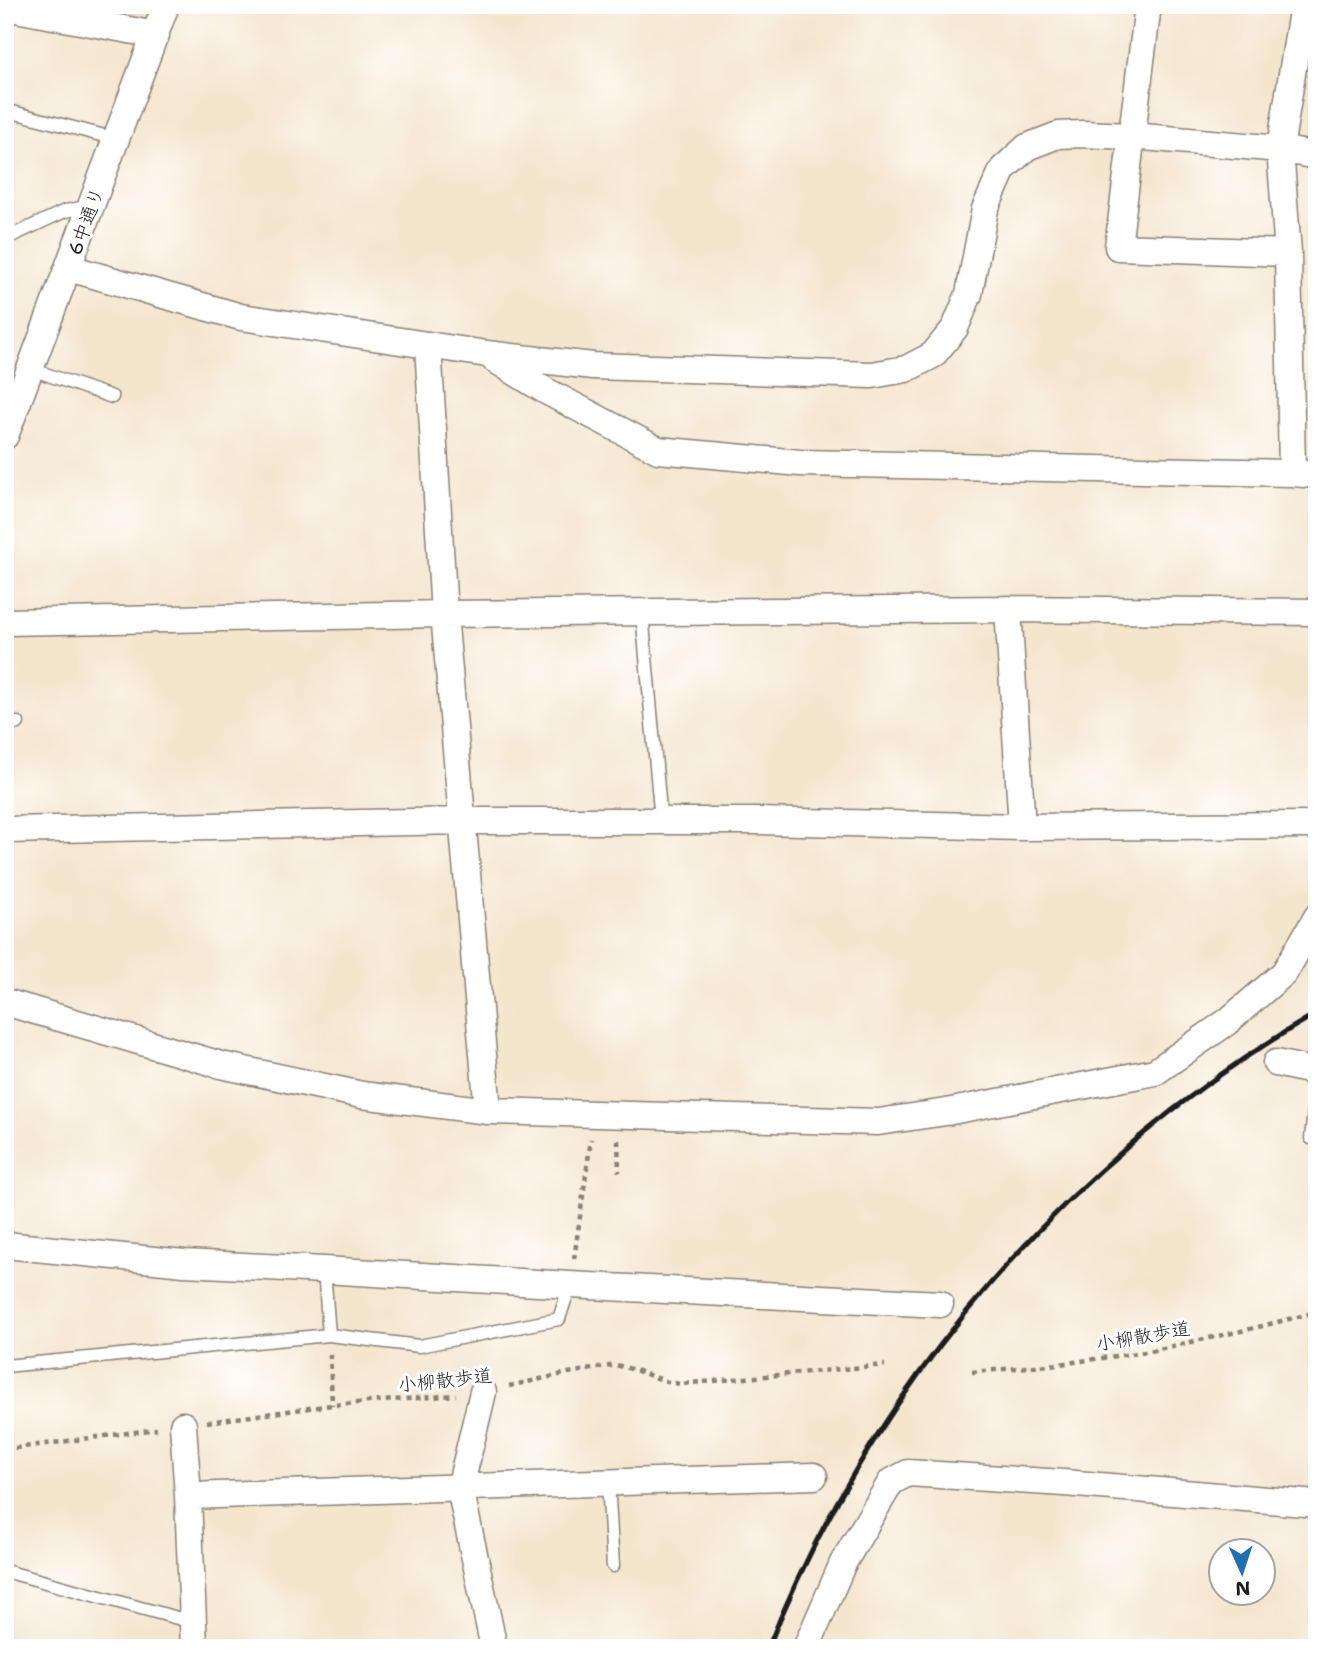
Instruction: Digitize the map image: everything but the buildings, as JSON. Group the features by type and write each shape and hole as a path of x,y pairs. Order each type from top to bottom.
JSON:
{"street":[{"name":"6中通り","path":"5,436 166,5"},
{"path":"1148,5 1118,247 1288,253"},
{"path":"487,354 546,391 658,450 800,463 1304,474 1280,149 1303,5"},
{"path":"5,7 156,35"},
{"path":"69,268 241,317 487,354 593,366 872,374 906,369 933,355 955,328 969,294 985,209 1003,169 1027,147 1058,135 1082,134 1280,149 1317,156"},
{"path":"428,345 444,614 488,1111"},
{"path":"5,622 444,614 1008,610 1317,612"},
{"path":"1008,610 1022,827"},
{"path":"5,830 463,821 771,821 1022,827 1317,825"},
{"path":"5,1002 221,1065 362,1096 488,1111 878,1122 946,1112 1155,1072 1227,1023 1284,973 1317,917"},
{"path":"1276,1063 1317,1072"},
{"path":"5,1245 184,1263 940,1304"},
{"path":"483,1392 460,1488 494,1648"},
{"path":"183,1426 193,1635"},
{"path":"806,1648 843,1563 891,1482 908,1473 1317,1504"},
{"path":"188,1496 814,1476"}],"lane":[{"path":"5,110 116,139"},
{"path":"5,239 65,211 92,206"},
{"path":"31,369 112,397"},
{"path":"642,613 661,821"},
{"path":"1311,1138 1317,1087"},
{"path":"324,1270 329,1335"},
{"path":"5,1366 329,1335 419,1346 559,1320 570,1285"},
{"path":"608,1482 613,1566"},
{"path":"5,1571 193,1635"}],"path":[{"path":"570,1285 594,1114"},
{"name":"小柳散歩道","path":"972,1371 1060,1364 1145,1352 1317,1312"},
{"path":"329,1335 331,1405"},
{"name":"小柳散歩道","path":"5,1446 16,1448 331,1405 483,1392 616,1365 681,1384 885,1365"}],"shaded area":[{"path":"75,5 166,5 160,22"}],"railway":[{"path":"768,1648 812,1550 864,1457 923,1368 990,1284 1063,1206 1142,1135 1227,1070 1317,1013"}]}
